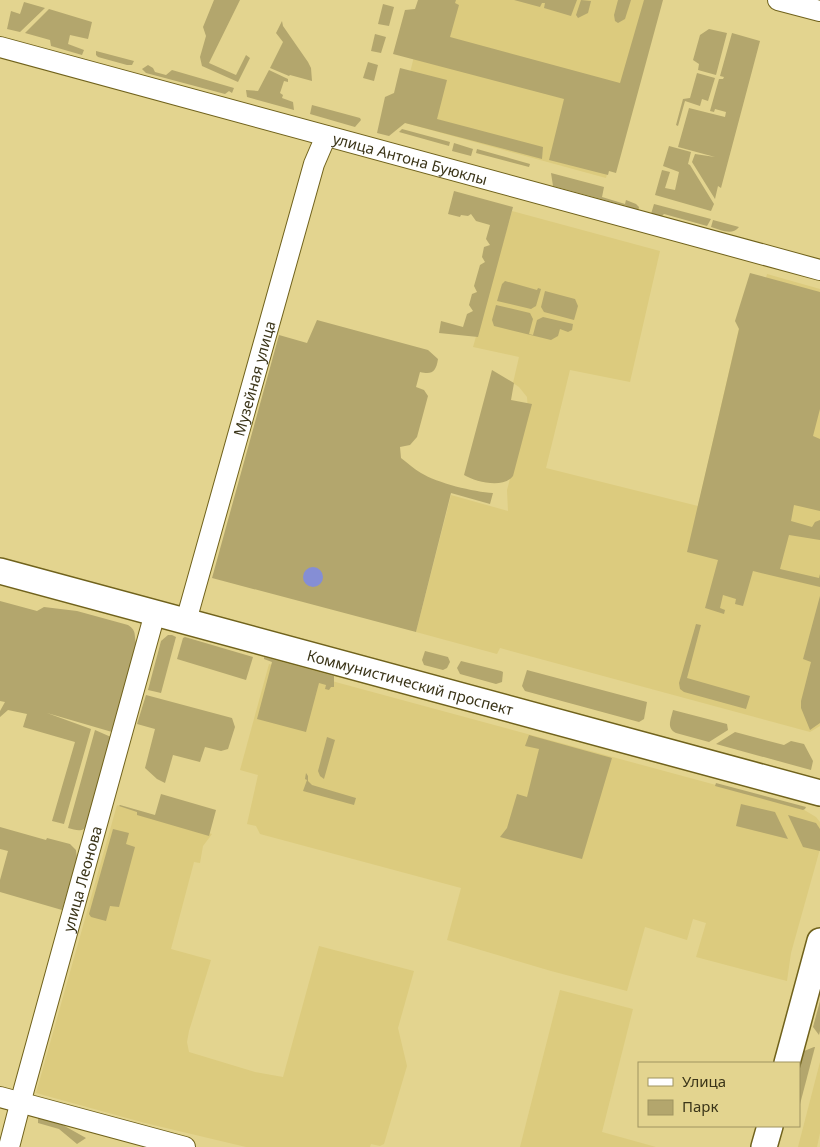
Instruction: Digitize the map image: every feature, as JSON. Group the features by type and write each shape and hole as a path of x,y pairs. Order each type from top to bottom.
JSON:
{"main road":[{"name":"Коммунистический проспект","path":"0,571 820,793"},
{"path":"787,1062 820,941"},
{"path":"764,1147 770,1127"}],"street":[{"path":"778,0 816,7"},
{"name":"улица Антона Буюклы","path":"0,47 820,270"},
{"name":"Музейная улица","path":"186,621 314,164 326,136"},
{"name":"улица Леонова","path":"10,1147 20,1102 155,612"},
{"path":"0,1097 185,1147"}],"shaded area":[{"path":"428,0 651,0 606,178 398,121"},
{"path":"512,211 660,251 630,382 570,370 546,468 698,506 745,302 759,305 767,274 820,289 820,726 810,732 500,648 497,654 416,632 451,495 508,511 507,490 528,411 527,397 513,383 519,357 473,347"},
{"path":"269,664 801,808 816,817 820,822 820,849 791,953 787,981 696,957 706,923 693,919 687,940 645,927 627,991 551,971 447,940 461,888 260,834 256,826 247,824 258,775 240,770"},
{"path":"117,805 212,834 203,846 200,863 194,862 171,949 211,960 189,1031 187,1042 189,1052 255,1072 283,1077 319,946 414,971 398,1028 407,1066 384,1144 380,1146 371,1144 370,1147 246,1147 145,1123 36,1093"},
{"path":"560,990 633,1009 602,1132 656,1147 520,1147"},
{"path":"820,1062 820,1133 817,1147 798,1147"}],"green space":[{"path":"214,0 240,0 209,63 236,75 246,55 250,58 238,82 202,66 200,57 206,36 203,27"},
{"path":"418,0 456,0 455,3 459,5 450,37 620,83 644,0 663,0 616,173 609,171 608,175 549,160 564,99 393,54 405,10 415,9"},
{"path":"514,0 577,0 571,16 544,8 545,3 542,3 540,7"},
{"path":"581,0 591,1 588,13 578,18 576,15"},
{"path":"618,0 631,0 625,19 618,23 615,21 614,15"},
{"path":"24,2 45,8 20,32 7,29 11,11 20,14"},
{"path":"383,4 394,7 389,26 378,24"},
{"path":"49,9 92,22 88,39 70,35 68,44 84,50 82,55 51,46 50,40 25,33"},
{"path":"282,21 283,26 311,68 312,81 289,76 270,68 283,42 276,33"},
{"path":"709,29 727,33 716,75 698,70 699,64 693,60 700,35"},
{"path":"732,33 760,41 721,188 718,186 715,199 692,162 695,154 715,157 678,147 689,108 725,117 726,112 715,109 714,112 710,111 719,79 724,77 720,76"},
{"path":"375,34 386,37 381,53 371,51"},
{"path":"96,51 134,61 132,65 127,65 98,57"},
{"path":"368,62 378,65 374,81 363,78"},
{"path":"148,65 155,72 166,75 172,70 234,88 232,93 229,91 225,94 146,73 142,69"},
{"path":"400,68 447,80 437,119 543,147 542,159 405,123 389,136 377,133 385,97 394,93"},
{"path":"269,70 288,79 288,82 284,81 280,93 283,95 282,98 293,102 294,110 247,97 246,90 258,91"},
{"path":"697,73 715,78 708,101 702,99 700,106 685,101 678,126 676,125 683,99 690,98"},
{"path":"312,105 360,118 361,120 355,127 310,114"},
{"path":"402,129 450,142 449,146 399,132"},
{"path":"454,143 473,149 471,156 452,151"},
{"path":"669,146 691,152 688,164 714,204 711,211 655,195 662,170 670,172 665,188 675,190 679,172 663,166"},
{"path":"477,149 530,164 529,167 476,153"},
{"path":"551,173 604,187 602,197 625,204 626,200 636,204 639,207 638,212 629,212 627,206 553,186"},
{"path":"454,191 513,207 478,337 439,333 441,321 463,327 467,314 473,311 469,305 472,294 477,292 474,286 480,265 485,262 482,257 484,247 490,245 486,239 490,225 476,221 471,214 468,216 461,215 460,217 448,214"},
{"path":"654,204 711,219 707,226 664,214 657,221 651,214"},
{"path":"713,220 739,227 730,232 722,231 711,227"},
{"path":"750,273 820,292 820,409 813,436 820,439 820,511 794,505 791,521 812,527 815,522 820,520 820,540 789,535 780,569 819,578 820,574 820,587 753,571 743,606 735,604 736,599 723,595 720,608 725,610 724,614 705,608 718,560 687,552 739,329 735,321"},
{"path":"505,281 537,290 538,288 541,289 536,306 531,309 497,301 502,284"},
{"path":"545,291 575,299 578,306 574,320 544,312 541,307"},
{"path":"496,305 530,313 533,319 529,334 533,335 537,320 543,317 573,324 572,330 568,332 560,329 558,336 551,340 494,326 492,320"},
{"path":"317,320 428,350 438,359 433,372 420,372 416,387 424,390 428,396 417,437 410,445 400,447 401,458 428,477 466,489 493,493 490,504 451,493 416,632 212,578 279,335 307,343"},
{"path":"492,370 514,383 511,400 532,404 513,476 509,480 496,483 482,482 464,475"},
{"path":"820,596 820,723 810,730 801,708 801,701 811,662 803,659"},
{"path":"0,601 37,611 44,607 77,611 128,625 134,632 137,645 112,732 47,713 91,729 64,824 52,821 75,742 23,727 27,714 8,710 0,717 0,711 5,702 0,701"},
{"path":"696,624 701,625 687,678 750,696 746,709 684,692 680,689 679,683"},
{"path":"168,635 176,637 161,693 148,690 161,641"},
{"path":"183,638 253,657 246,680 177,659"},
{"path":"425,651 448,657 450,662 447,668 443,670 424,665 422,660"},
{"path":"264,657 334,676 334,687 331,687 329,690 325,689 326,685 319,683 306,732 257,719 272,662 264,659"},
{"path":"461,661 503,672 502,682 496,684 460,674 457,668"},
{"path":"527,670 647,702 644,719 639,722 525,691 522,686"},
{"path":"146,695 232,718 235,727 228,749 221,751 205,747 200,762 173,755 165,783 157,779 145,768 155,729 137,724"},
{"path":"673,710 727,724 728,730 709,742 676,733 670,726"},
{"path":"95,730 111,737 87,825 81,830 76,830 68,828"},
{"path":"735,732 784,745 791,741 804,744 813,761 811,770 716,744"},
{"path":"529,735 612,758 582,859 500,837 507,828 517,794 527,797 539,749 525,746"},
{"path":"327,737 335,740 324,779 318,771"},
{"path":"306,773 308,781 312,785 356,798 354,805 303,791 307,780 305,779"},
{"path":"716,783 806,807 803,810 715,786"},
{"path":"161,794 216,810 209,836 137,815 137,812 119,806 155,815"},
{"path":"741,804 775,812 788,839 736,826"},
{"path":"788,815 816,823 820,829 820,851 803,847"},
{"path":"0,827 46,840 47,838 70,844 76,850 77,859 62,910 0,892 0,880 8,851 0,849"},
{"path":"113,829 129,833 126,844 135,847 119,907 110,906 106,921 91,917 89,914"},
{"path":"820,1001 820,1031 819,1035 813,1027"},
{"path":"815,1047 800,1104 800,1067 804,1051"},
{"path":"38,1117 61,1124 86,1138 77,1144 59,1129 38,1123"}],"water":[{"path":"313,567 320,570 323,577 320,584 313,587 306,584 303,577 306,570"}]}
